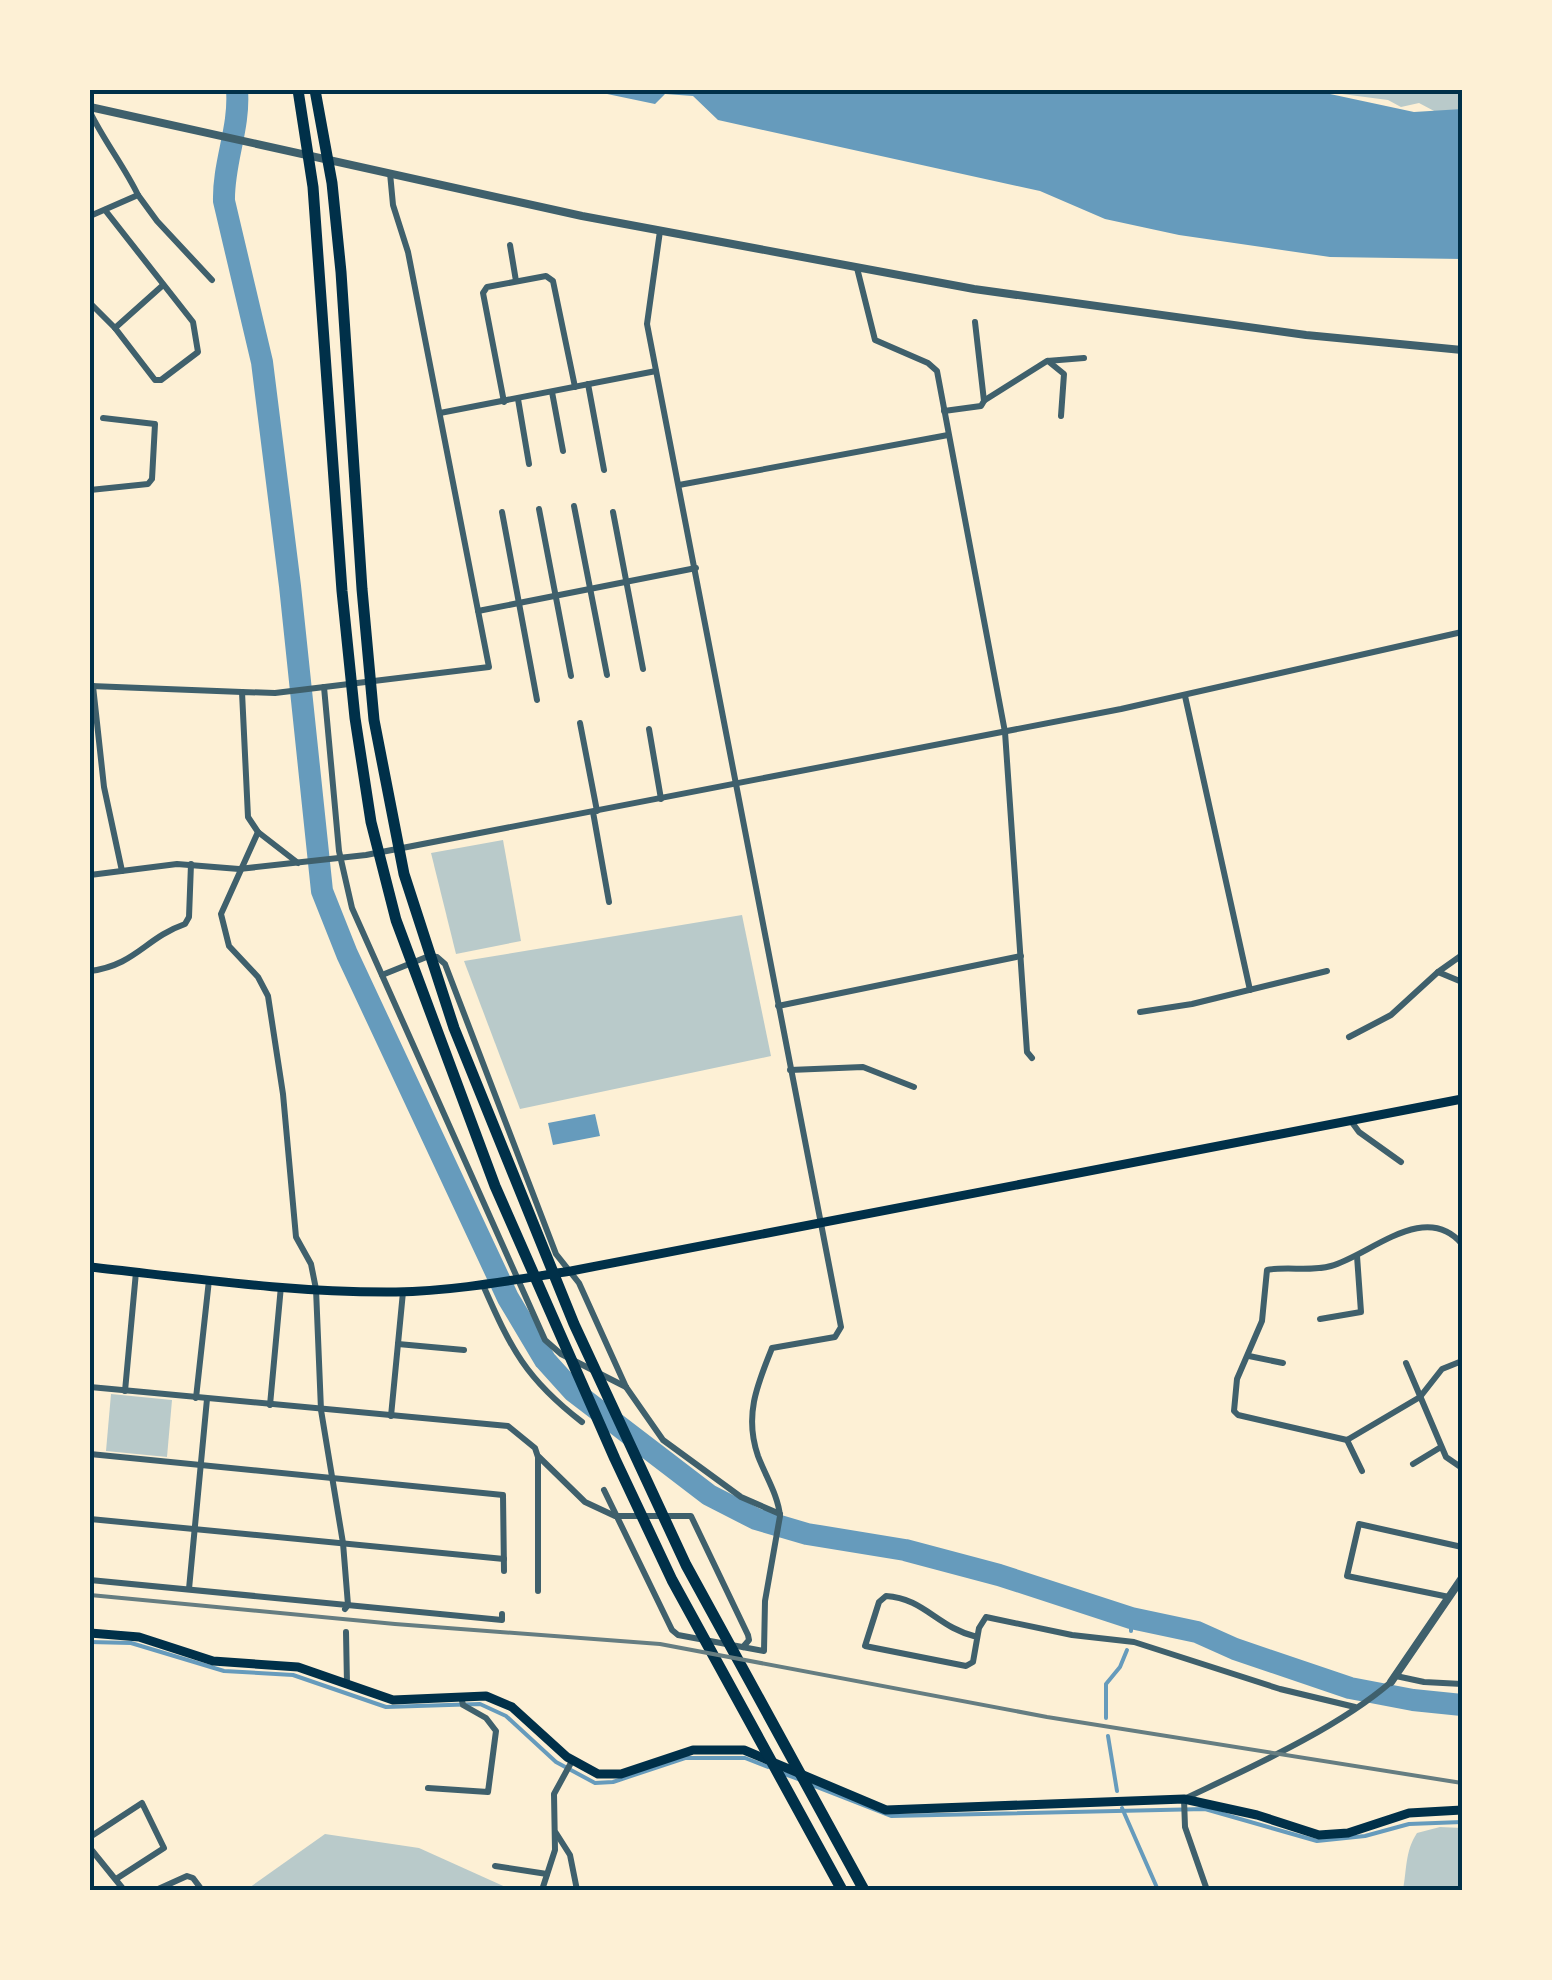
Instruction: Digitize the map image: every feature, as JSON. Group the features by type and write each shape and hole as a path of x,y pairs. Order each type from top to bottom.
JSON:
{"highway":[{"path":"298,90 313,187 342,592 355,718 371,822 396,920 495,1186 615,1459 672,1580 842,1890"},
{"path":"316,90 332,182 341,272 374,720 404,874 454,1028 520,1197 598,1378 686,1566 864,1890"}],"main road":[{"path":"90,1268 316,1289 403,1292 483,1285 1462,1099"},
{"path":"90,1633 139,1637 213,1662 298,1667 393,1700 486,1696 512,1707 572,1762 598,1774 612,1774 694,1750 744,1750 866,1804 895,1811 1184,1799 1257,1815 1319,1835 1348,1833 1409,1813 1462,1810"}],"street":[{"path":"90,109 660,231 982,291 1158,316 1462,350"},
{"path":"90,109 138,195 212,280"},
{"path":"122,871 106,800 91,686 275,694 489,666 408,252 392,199 390,172"},
{"path":"90,216 138,195"},
{"path":"90,302 154,380 161,380 196,355 199,345 193,322 105,210"},
{"path":"604,1490 672,1630 678,1635 766,1650 764,1601 780,1514 756,1447 751,1410 754,1392 772,1348 835,1337 841,1327 647,324 660,231"},
{"path":"510,246 516,282"},
{"path":"857,268 872,336 934,366 1005,732 1020,956 1028,1052 1032,1058"},
{"path":"504,402 484,293 487,286 546,276 553,281 576,387"},
{"path":"115,328 162,286"},
{"path":"976,322 984,401"},
{"path":"944,412 981,406 1047,360 1084,358"},
{"path":"1047,360 1064,374 1061,416"},
{"path":"440,413 656,370"},
{"path":"588,384 604,470"},
{"path":"552,392 563,451"},
{"path":"518,399 529,464"},
{"path":"90,490 140,486 152,479 155,424 104,418"},
{"path":"679,485 949,435"},
{"path":"574,506 607,675"},
{"path":"539,508 571,676"},
{"path":"502,512 538,700"},
{"path":"612,512 642,669"},
{"path":"478,611 696,568"},
{"path":"90,875 192,864 239,869 340,859 1184,696 1462,632"},
{"path":"324,687 340,859 348,896 382,975 545,1340 561,1354 626,1387"},
{"path":"242,692 245,804 249,821 300,864"},
{"path":"1184,696 1250,990"},
{"path":"580,723 609,902"},
{"path":"649,730 661,799"},
{"path":"258,832 239,869 221,922 229,946 258,977 268,996 283,1094 296,1237 311,1264 316,1289 321,1410 342,1544 346,1607"},
{"path":"90,971 124,962 166,930 184,924 190,911 192,864"},
{"path":"1349,1036 1390,1014 1462,955"},
{"path":"382,975 428,956 445,964 556,1254 592,1309 626,1387 666,1443 741,1496 780,1514"},
{"path":"778,1006 1020,956"},
{"path":"1140,1012 1326,971"},
{"path":"1438,972 1462,982"},
{"path":"790,1070 863,1067 914,1086"},
{"path":"1350,1120 1401,1162"},
{"path":"1462,1244 1454,1235 1420,1226 1320,1268 1267,1270 1262,1321 1236,1387 1235,1414 1347,1440 1420,1397 1442,1369 1462,1361"},
{"path":"1320,1319 1362,1312 1357,1255"},
{"path":"125,1391 136,1272"},
{"path":"196,1398 209,1279"},
{"path":"483,1285 510,1343 534,1380 582,1422"},
{"path":"270,1405 280,1286"},
{"path":"391,1416 403,1292"},
{"path":"398,1344 464,1350"},
{"path":"1249,1356 1283,1363"},
{"path":"1406,1364 1446,1457 1462,1468"},
{"path":"90,1387 508,1426 535,1448 538,1457 538,1590"},
{"path":"189,1589 208,1398"},
{"path":"1347,1440 1362,1470"},
{"path":"1414,1464 1441,1447"},
{"path":"90,1454 503,1496 504,1571"},
{"path":"538,1457 584,1502 615,1516 692,1516 748,1635 743,1647"},
{"path":"90,1519 504,1559"},
{"path":"1449,1597 1346,1576 1358,1524 1462,1547"},
{"path":"1207,1890 1184,1827 1184,1799 1276,1755 1394,1679 1462,1578"},
{"path":"90,1580 502,1620 502,1614"},
{"path":"977,1637 949,1628 910,1601 886,1596 879,1602 865,1646 966,1666 972,1662 986,1617 1072,1635 1134,1642 1280,1689 1357,1706"},
{"path":"346,1632 347,1684"},
{"path":"1394,1679 1462,1684"},
{"path":"428,1788 488,1792 496,1731 486,1718 463,1704 460,1695"},
{"path":"542,1890 555,1850 552,1803 561,1776 572,1762"},
{"path":"90,1837 142,1803 164,1848 116,1879"},
{"path":"555,1832 570,1855 577,1890"},
{"path":"90,1848 124,1890"},
{"path":"495,1866 547,1874"},
{"path":"156,1890 187,1876 202,1890"}],"shaded area":[{"path":"1334,90 1462,90 1462,115 1436,112 1419,103 1401,107 1388,100"},
{"path":"503,840 521,941 456,954 431,853"},
{"path":"742,915 771,1056 520,1109 464,961"},
{"path":"111,1394 172,1400 167,1457 106,1451"},
{"path":"1440,1827 1462,1828 1462,1890 1403,1890 1408,1853 1417,1833"},
{"path":"325,1834 419,1848 512,1890 246,1890"}],"water":[{"path":"588,90 1289,90 1316,91 1414,112 1462,109 1462,259 1330,257 1179,235 1105,219 1040,191 718,120 693,96 665,94 655,104"},
{"path":"595,1114 600,1136 553,1145 548,1123"}],"waterway":[{"path":"237,90 224,201 262,362 322,891 347,954 508,1298 545,1360 573,1391 709,1495 756,1519 807,1534 905,1550 999,1575 1131,1618 1197,1632 1350,1688 1462,1705"},
{"path":"1131,1618 1131,1631"},
{"path":"90,1642 131,1643 224,1671 293,1675 386,1707 480,1704 506,1716 556,1762 595,1783 613,1782 685,1758 745,1758 768,1767"},
{"path":"1106,1718 1106,1684 1127,1650"},
{"path":"1108,1736 1117,1791"},
{"path":"782,1773 801,1780"},
{"path":"809,1784 891,1816 1205,1809 1317,1841 1365,1836 1409,1824 1462,1822"},
{"path":"1122,1808 1158,1890"}],"railway":[{"path":"90,1595 660,1644 1047,1717 1462,1783"}]}
